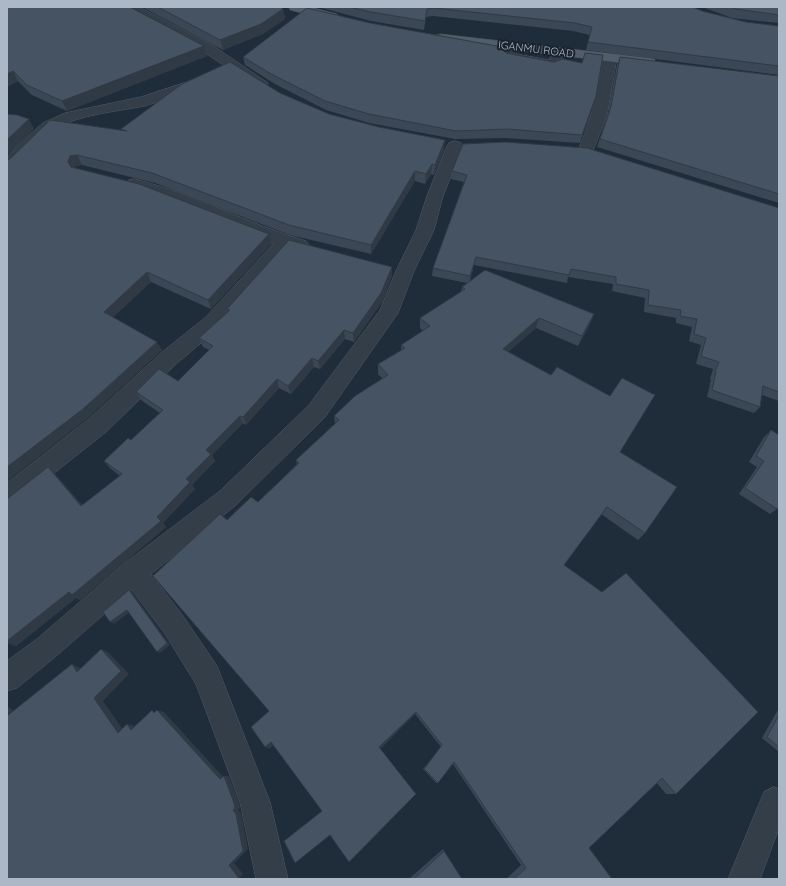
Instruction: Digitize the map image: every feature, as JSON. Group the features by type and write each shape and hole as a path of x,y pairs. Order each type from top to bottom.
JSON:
{"main road":[{"path":"301,11 348,17 324,7"},
{"name":"IGANMU ROAD","path":"510,46 427,32 662,60 610,58 559,52"}],"street":[{"path":"129,7 207,48 228,67 275,91"},
{"path":"510,46 510,57 552,65 554,65 559,52"},
{"path":"601,155 579,150 596,131 604,106 610,58"},
{"path":"7,168 25,147 41,124 70,116 144,101 178,90 228,67"},
{"path":"7,678 46,648 134,572 228,498 277,452 317,411 388,313 398,269 425,230 435,196 455,145"},
{"path":"119,180 178,198 286,242 316,249"},
{"path":"7,498 98,425 168,359 213,322 286,242"},
{"path":"134,572 174,625 207,676 255,802 272,879"},
{"path":"744,879 774,802"}],"building":[{"path":"7,7 130,7 204,46 62,101 27,85 13,71 7,74"},
{"path":"158,7 280,7 283,9 261,24 220,40"},
{"path":"349,7 693,7 702,11 746,22 779,26 779,66 588,42 592,27 575,23 434,8 427,9 425,21"},
{"path":"729,7 779,7 779,15 736,9"},
{"path":"307,8 370,23 502,47 506,53 554,62 563,59 582,63 585,53 603,55 596,96 582,135 507,129 456,131 369,114 325,101 273,75 243,57"},
{"path":"620,57 779,76 779,194 600,139 611,107"},
{"path":"230,62 280,93 329,114 379,127 445,140 435,165 432,164 426,174 415,171 371,245 289,225 152,173 77,155 70,156 68,162 71,167 139,184 269,234 208,300 147,272 104,312 157,342 83,409 7,467 7,161 50,120 127,131 121,129 182,84"},
{"path":"7,114 17,115 29,119 7,140"},
{"path":"506,142 587,148 779,208 779,392 763,386 760,407 712,390 715,372 719,362 701,356 706,338 694,334 697,319 680,316 681,310 648,305 649,290 616,284 616,277 571,269 569,275 476,257 470,276 433,268 467,175 452,171 463,144"},
{"path":"289,240 392,267 381,293 353,333 344,330 318,361 312,358 288,386 277,379 243,417 240,416 206,450 211,454 186,479 190,482 157,517 161,521 72,595 69,592 7,641 7,499 48,467 81,506 122,474 104,461 128,438 131,440 163,410 136,392 159,369 178,381 213,346 199,338 230,310 227,309"},
{"path":"485,270 594,314 582,336 539,318 503,349 551,375 557,367 610,396 622,378 655,395 620,452 677,487 645,533 607,507 564,565 602,592 626,573 758,712 676,794 662,778 589,848 612,879 514,879 526,868 454,762 438,783 424,769 442,745 416,712 379,747 416,794 349,862 330,835 295,863 284,841 322,811 271,742 265,747 251,727 269,711 153,576 220,514 227,520 251,497 258,502 299,463 296,460 339,420 334,416 355,396 388,375 378,364 405,348 401,345 430,326 420,318 465,289 462,287"},
{"path":"771,430 779,435 779,506 777,509 745,488 764,461 756,456"},
{"path":"129,590 167,643 157,652 127,610 110,622 103,612"},
{"path":"101,649 121,671 94,698 118,733 127,724 131,730 152,710 154,713 157,710 220,779 224,776 234,803 235,809 233,810 236,814 243,851 229,865 238,877 236,879 7,879 7,716 72,664 77,672"},
{"path":"779,715 779,747 767,737"},
{"path":"444,851 462,879 414,879"}]}
